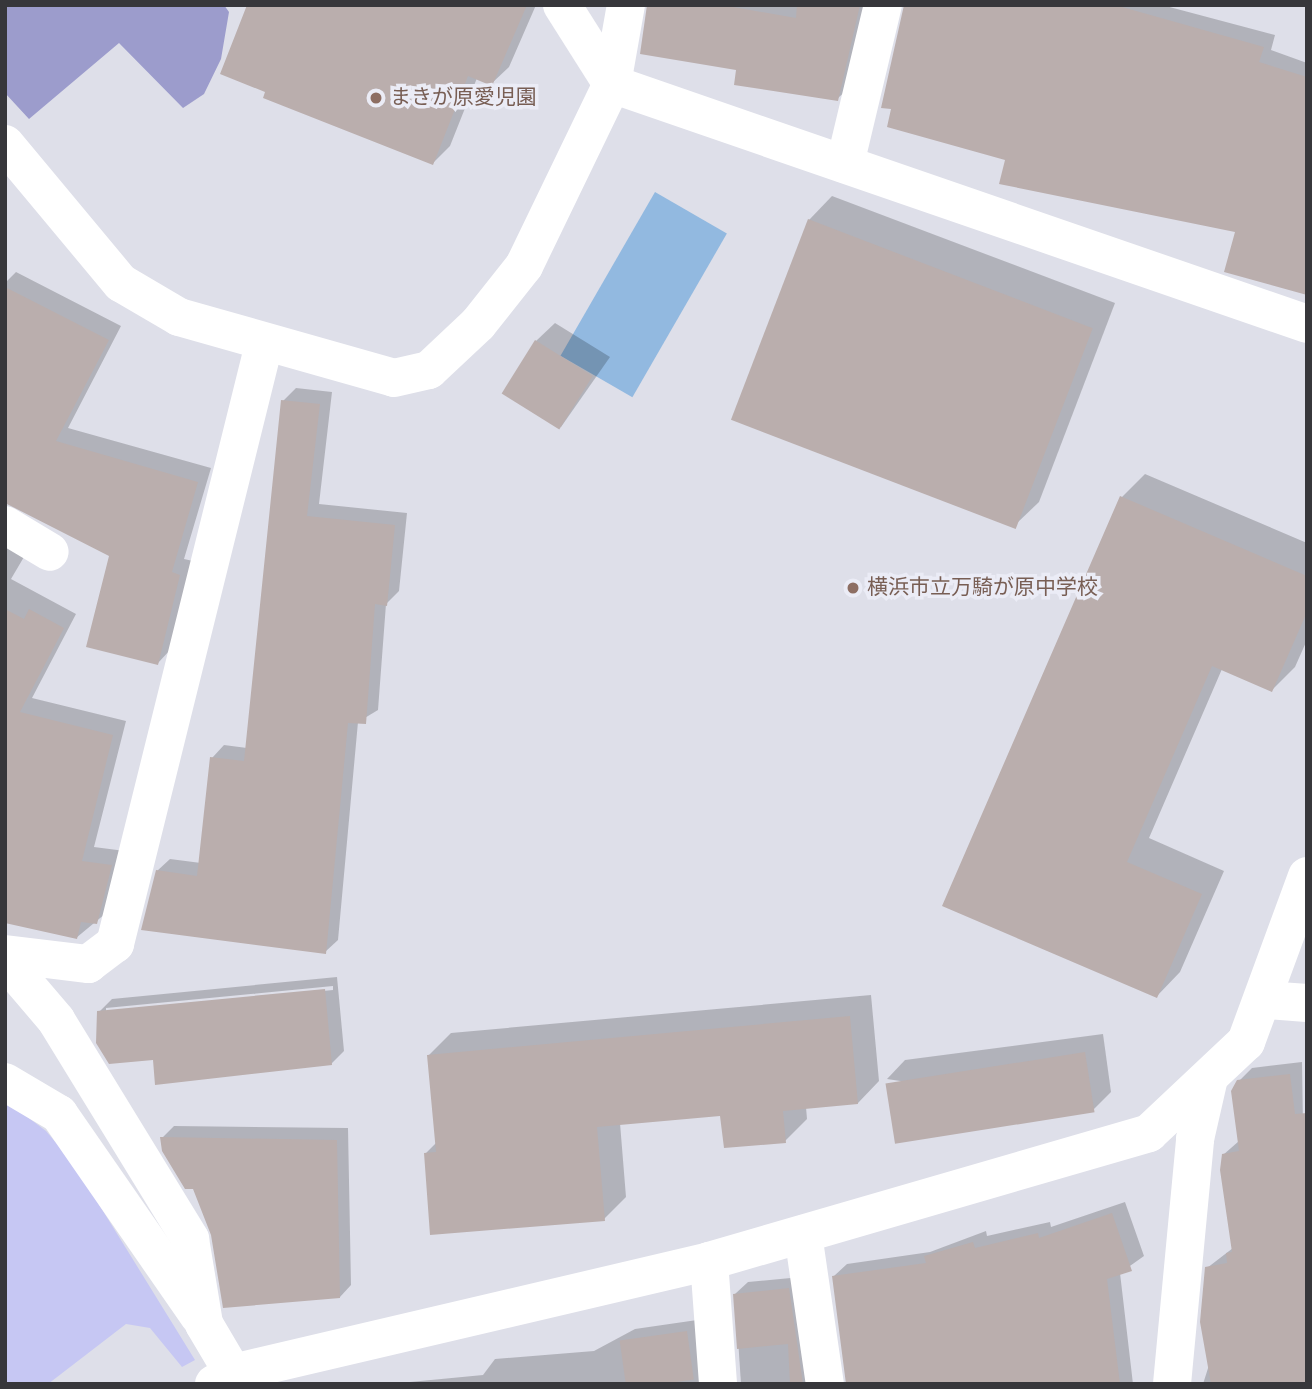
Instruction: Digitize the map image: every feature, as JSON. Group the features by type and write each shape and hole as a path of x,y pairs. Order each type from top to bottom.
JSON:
{"street":[{"path":"562,5 612,84 1307,324"},
{"path":"8,157 121,283 179,317 264,344 394,378 429,370 478,324 524,266 612,84 626,5"},
{"path":"845,164 883,5"},
{"path":"5,954 89,964 115,943 264,344"},
{"path":"5,525 50,552"},
{"path":"5,960 56,1020 190,1238 204,1324 223,1378 709,1261 1149,1133 1246,1042 1266,1000 1307,876"},
{"path":"1266,1000 1307,1003"},
{"path":"1172,1384 1195,1139 1209,1078"},
{"path":"5,1082 59,1114 204,1324"},
{"path":"803,1234 825,1384"},
{"path":"709,1261 718,1384"}],"shaded area":[{"path":"5,5 224,5 229,12 221,59 204,94 183,108 119,43 29,119 5,93"},
{"path":"655,192 727,234 632,397 560,356"},
{"path":"5,1100 46,1131 74,1164 195,1360 182,1367 150,1328 126,1324 48,1384 5,1384"}],"building":[{"path":"247,5 527,5 492,86 468,76 433,165 263,98 265,92 220,74"},
{"path":"647,5 722,5 796,18 797,5 860,5 838,101 734,85 736,70 640,54"},
{"path":"904,5 1115,5 1264,47 1259,62 1307,77 1307,295 1224,272 1235,232 999,184 1005,160 887,127 891,109 881,108"},
{"path":"808,219 1093,328 1016,529 731,420"},
{"path":"5,287 109,340 56,441 198,482 172,572 180,575 158,665 86,647 109,556 5,503"},
{"path":"535,340 593,376 559,429 502,393"},
{"path":"281,400 320,404 307,516 395,525 387,606 375,604 366,724 348,723 326,954 141,930 156,870 197,876 210,757 244,761"},
{"path":"1120,496 1307,576 1307,612 1272,692 1212,666 1127,862 1202,894 1157,998 942,906"},
{"path":"5,609 24,619 29,609 64,628 20,712 113,735 82,861 112,865 97,924 81,922 77,939 5,923"},
{"path":"325,989 332,1065 155,1085 153,1060 109,1064 96,1043 97,1011"},
{"path":"850,1016 858,1104 783,1111 786,1143 724,1148 720,1116 597,1127 605,1221 430,1235 424,1153 436,1152 427,1055"},
{"path":"1085,1052 1095,1112 895,1144 885,1084"},
{"path":"1290,1074 1295,1114 1307,1113 1307,1384 1211,1384 1200,1322 1205,1267 1227,1263 1226,1253 1232,1252 1220,1170 1222,1154 1239,1151 1231,1091 1237,1080"},
{"path":"160,1137 337,1140 340,1298 223,1308 211,1235 193,1189 185,1189 162,1151"},
{"path":"1112,1213 1132,1271 1107,1279 1120,1384 846,1384 832,1276 926,1263 924,1256 973,1242 975,1248 1038,1233 1039,1238"},
{"path":"789,1288 803,1384 790,1384 788,1344 737,1349 733,1294"},
{"path":"687,1331 694,1380 662,1384 626,1384 620,1340"}],"place":[{"name":"まきが原愛児園","path":"376,98"},
{"name":"横浜市立万騎が原中学校","path":"853,588"}]}
